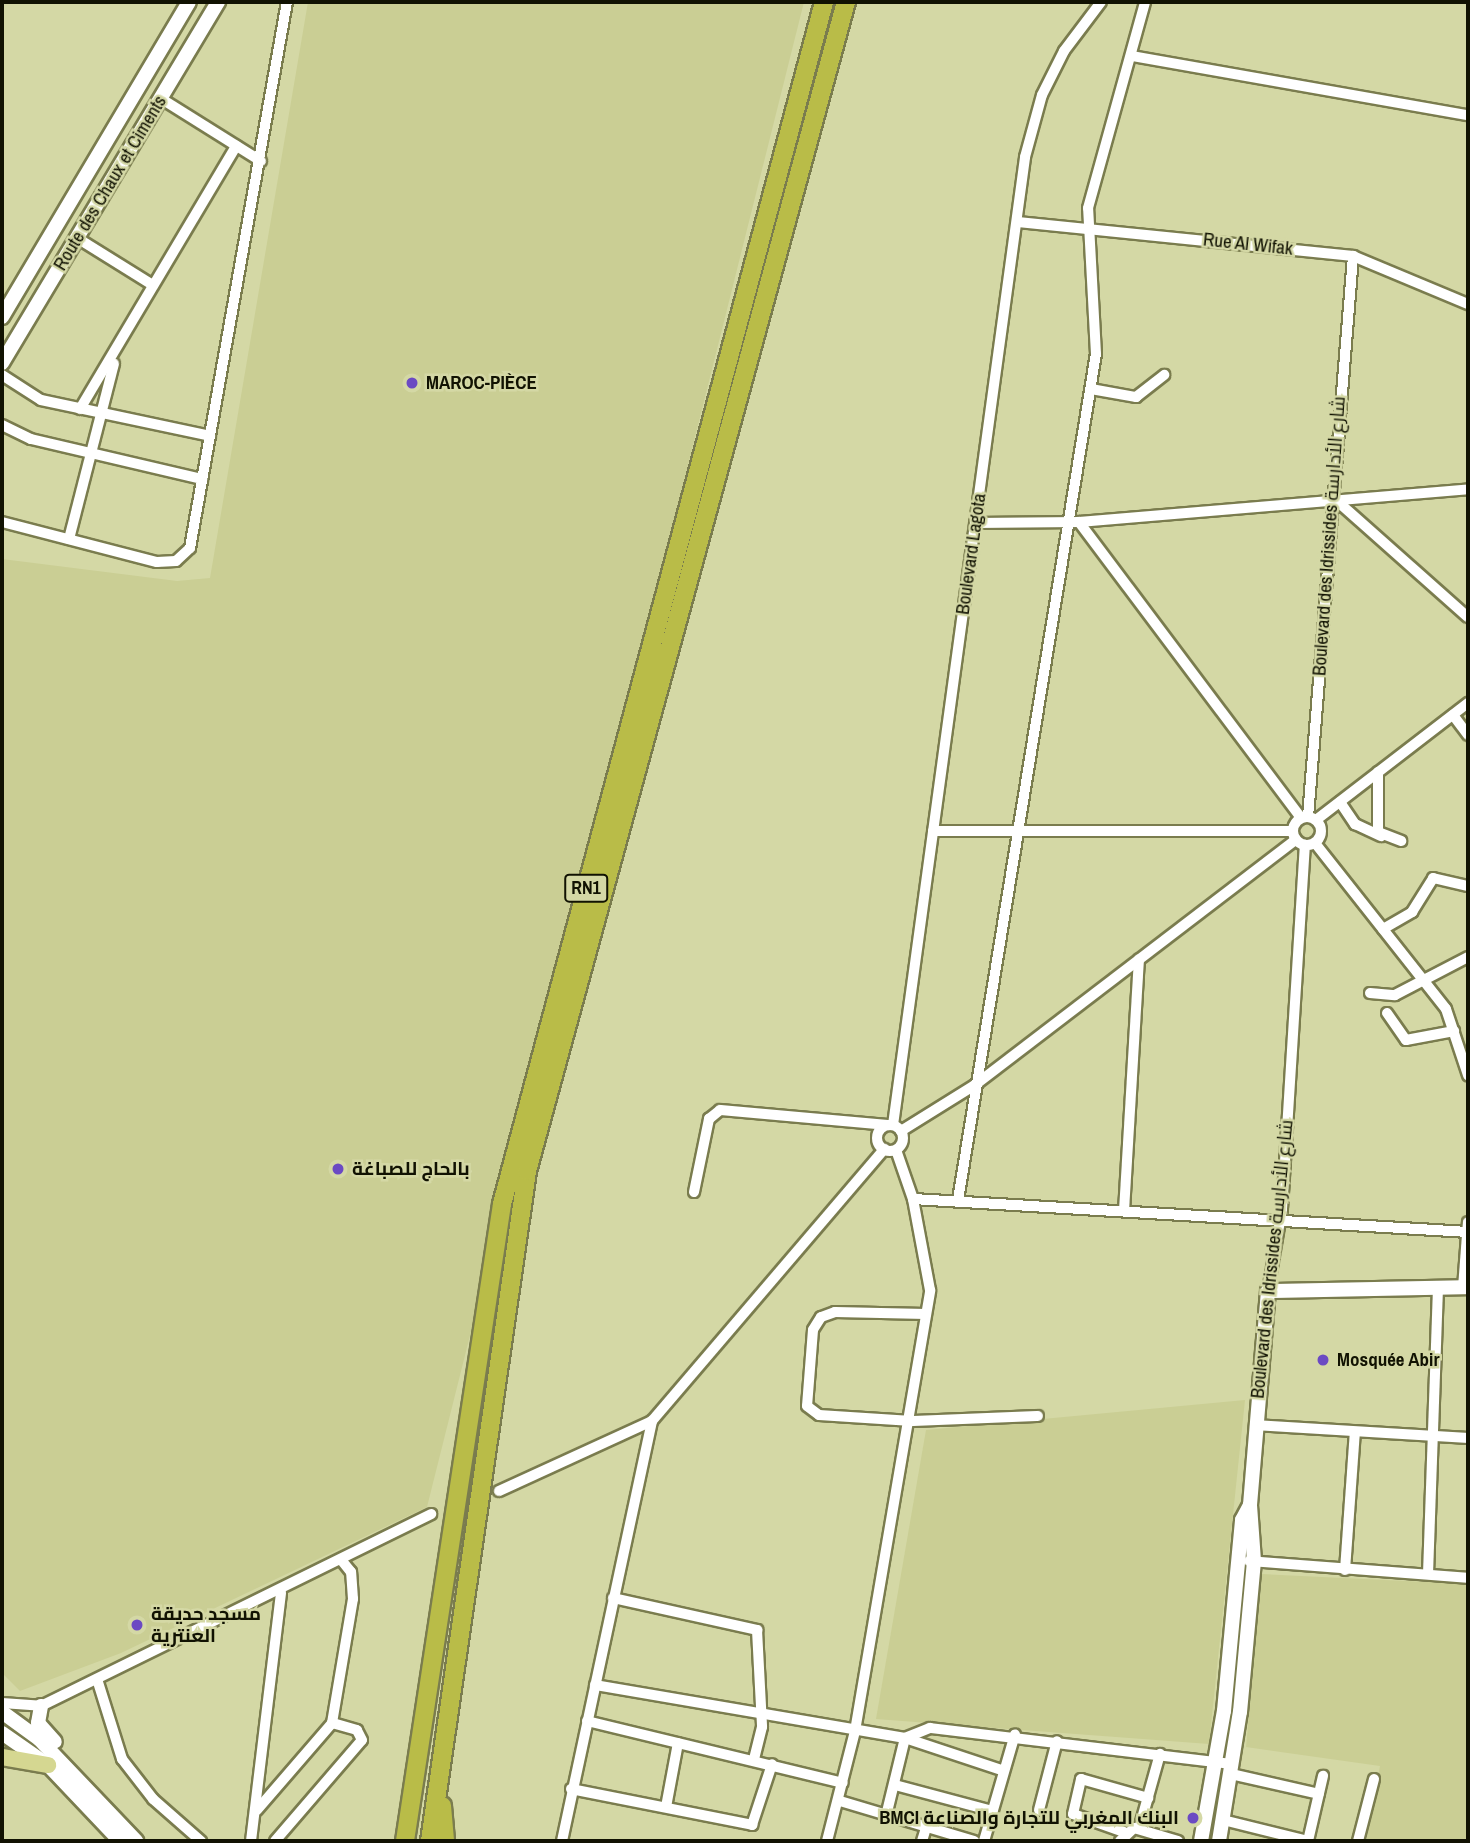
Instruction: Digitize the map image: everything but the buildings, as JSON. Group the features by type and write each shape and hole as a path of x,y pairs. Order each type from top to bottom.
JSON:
{"highway":[{"name":"RN1","path":"405,1841 502,1204 824,2"},
{"name":"RN1","path":"430,1841 527,1171 846,2"},
{"path":"439,1783 446,1841"},
{"path":"398,1841 412,1787"}],"main road":[{"path":"2,1757 48,1765"}],"street":[{"name":"Route des Chaux et Ciments","path":"2,317 189,2"},
{"name":"Route des Chaux et Ciments","path":"2,363 218,2"},
{"path":"2,522 176,561 192,541 287,2"},
{"name":"Boulevard Lagota","path":"894,1127 1018,222 1042,96 1064,51 1101,2"},
{"path":"958,1200 975,1085 1074,522 1096,330 1088,227 1091,195 1145,2"},
{"path":"1132,56 1468,115"},
{"path":"160,98 261,161"},
{"path":"80,409 115,358 151,284 236,146"},
{"name":"Rue Al Wifak","path":"1018,222 1353,256 1468,304"},
{"path":"77,238 151,284"},
{"name":"Boulevard des Idrissides شارع الأدارسة","path":"1219,1841 1232,1769 1255,1425 1268,1291 1279,1224 1302,840 1321,829 1308,818 1353,256"},
{"path":"69,539 104,415 115,358"},
{"path":"2,375 41,400 210,436"},
{"path":"1091,389 1136,397 1164,375"},
{"path":"2,425 91,455 202,479"},
{"path":"975,523 1074,522 1468,489"},
{"path":"1333,500 1468,617"},
{"path":"1074,522 1308,818"},
{"path":"884,1149 877,1135 975,1085 1139,959 1302,840 1308,818 1339,802 1468,703"},
{"path":"1453,715 1468,735"},
{"path":"1378,772 1381,836"},
{"path":"1339,802 1355,824 1381,836 1401,841"},
{"path":"933,831 1302,840 1383,929 1422,979 1454,1031 1468,1075"},
{"path":"1383,929 1412,912 1433,878 1468,886"},
{"path":"1370,993 1395,995 1468,957"},
{"path":"1125,1211 1139,959"},
{"path":"1387,1013 1406,1040 1454,1031"},
{"path":"694,1192 716,1111 894,1127"},
{"path":"827,1841 856,1731 912,1421 930,1290 913,1199 896,1150 894,1127"},
{"path":"884,1149 896,1150"},
{"path":"499,1491 652,1422 884,1149"},
{"path":"913,1199 1125,1211 1279,1224 1468,1232"},
{"path":"1268,1291 1466,1288 1468,1222"},
{"path":"1428,1574 1438,1289"},
{"path":"926,1314 835,1312 813,1330 806,1400 812,1411 912,1421 1038,1416"},
{"path":"562,1841 571,1789 652,1422"},
{"path":"1255,1425 1468,1438"},
{"path":"1345,1570 1355,1432"},
{"path":"2,1703 41,1706 281,1593 431,1514"},
{"path":"1247,1560 1468,1578"},
{"name":"Boulevard des Idrissides شارع الأدارسة","path":"1201,1841 1217,1761 1247,1560"},
{"path":"257,1810 332,1723 353,1599 351,1572 343,1562"},
{"path":"251,1841 257,1810 281,1593"},
{"path":"613,1598 755,1629 757,1716 762,1727 754,1759"},
{"path":"97,1679 122,1759 153,1799 201,1841"},
{"path":"595,1685 757,1716 905,1738 1004,1772"},
{"path":"41,1706 38,1723 85,1785 136,1841"},
{"path":"2,1712 85,1785"},
{"path":"587,1721 754,1759 843,1783"},
{"path":"275,1841 362,1740 357,1730 332,1723"},
{"path":"905,1738 929,1728 1015,1734 1217,1761 1232,1769 1319,1794"},
{"path":"2,1733 48,1765 120,1841"},
{"path":"984,1841 1015,1734"},
{"path":"886,1816 905,1738"},
{"path":"1039,1810 1057,1741"},
{"path":"666,1807 678,1743"},
{"path":"1139,1829 1160,1754"},
{"path":"571,1789 754,1825 772,1764"},
{"path":"1223,1820 1308,1841 1323,1776"},
{"path":"1148,1798 1081,1779 1073,1814 1122,1837 1139,1829 1178,1841"},
{"path":"1359,1841 1374,1779"},
{"path":"895,1785 993,1811"},
{"path":"839,1801 961,1840 974,1841"},
{"path":"922,1841 926,1828"}],"shaded area":[{"path":"308,2 804,2 427,1507 121,1653 20,1691 2,1673 2,559 177,581 210,578"},
{"path":"1245,1400 1209,1744 876,1719 926,1430"},
{"path":"1262,1574 1468,1584 1468,1841 1366,1841 1380,1766 1246,1747"}],"place":[{"name":"MAROC-PIÈCE","path":"412,383"},
{"name":"بالحاج للصباغة","path":"338,1169"},
{"name":"Mosquée Abir","path":"1323,1360"},
{"name":"مسجد حديقة العنترية","path":"137,1625"},
{"name":"BMCI البنك المغربي للتجارة والصناعة","path":"1193,1818"}]}
